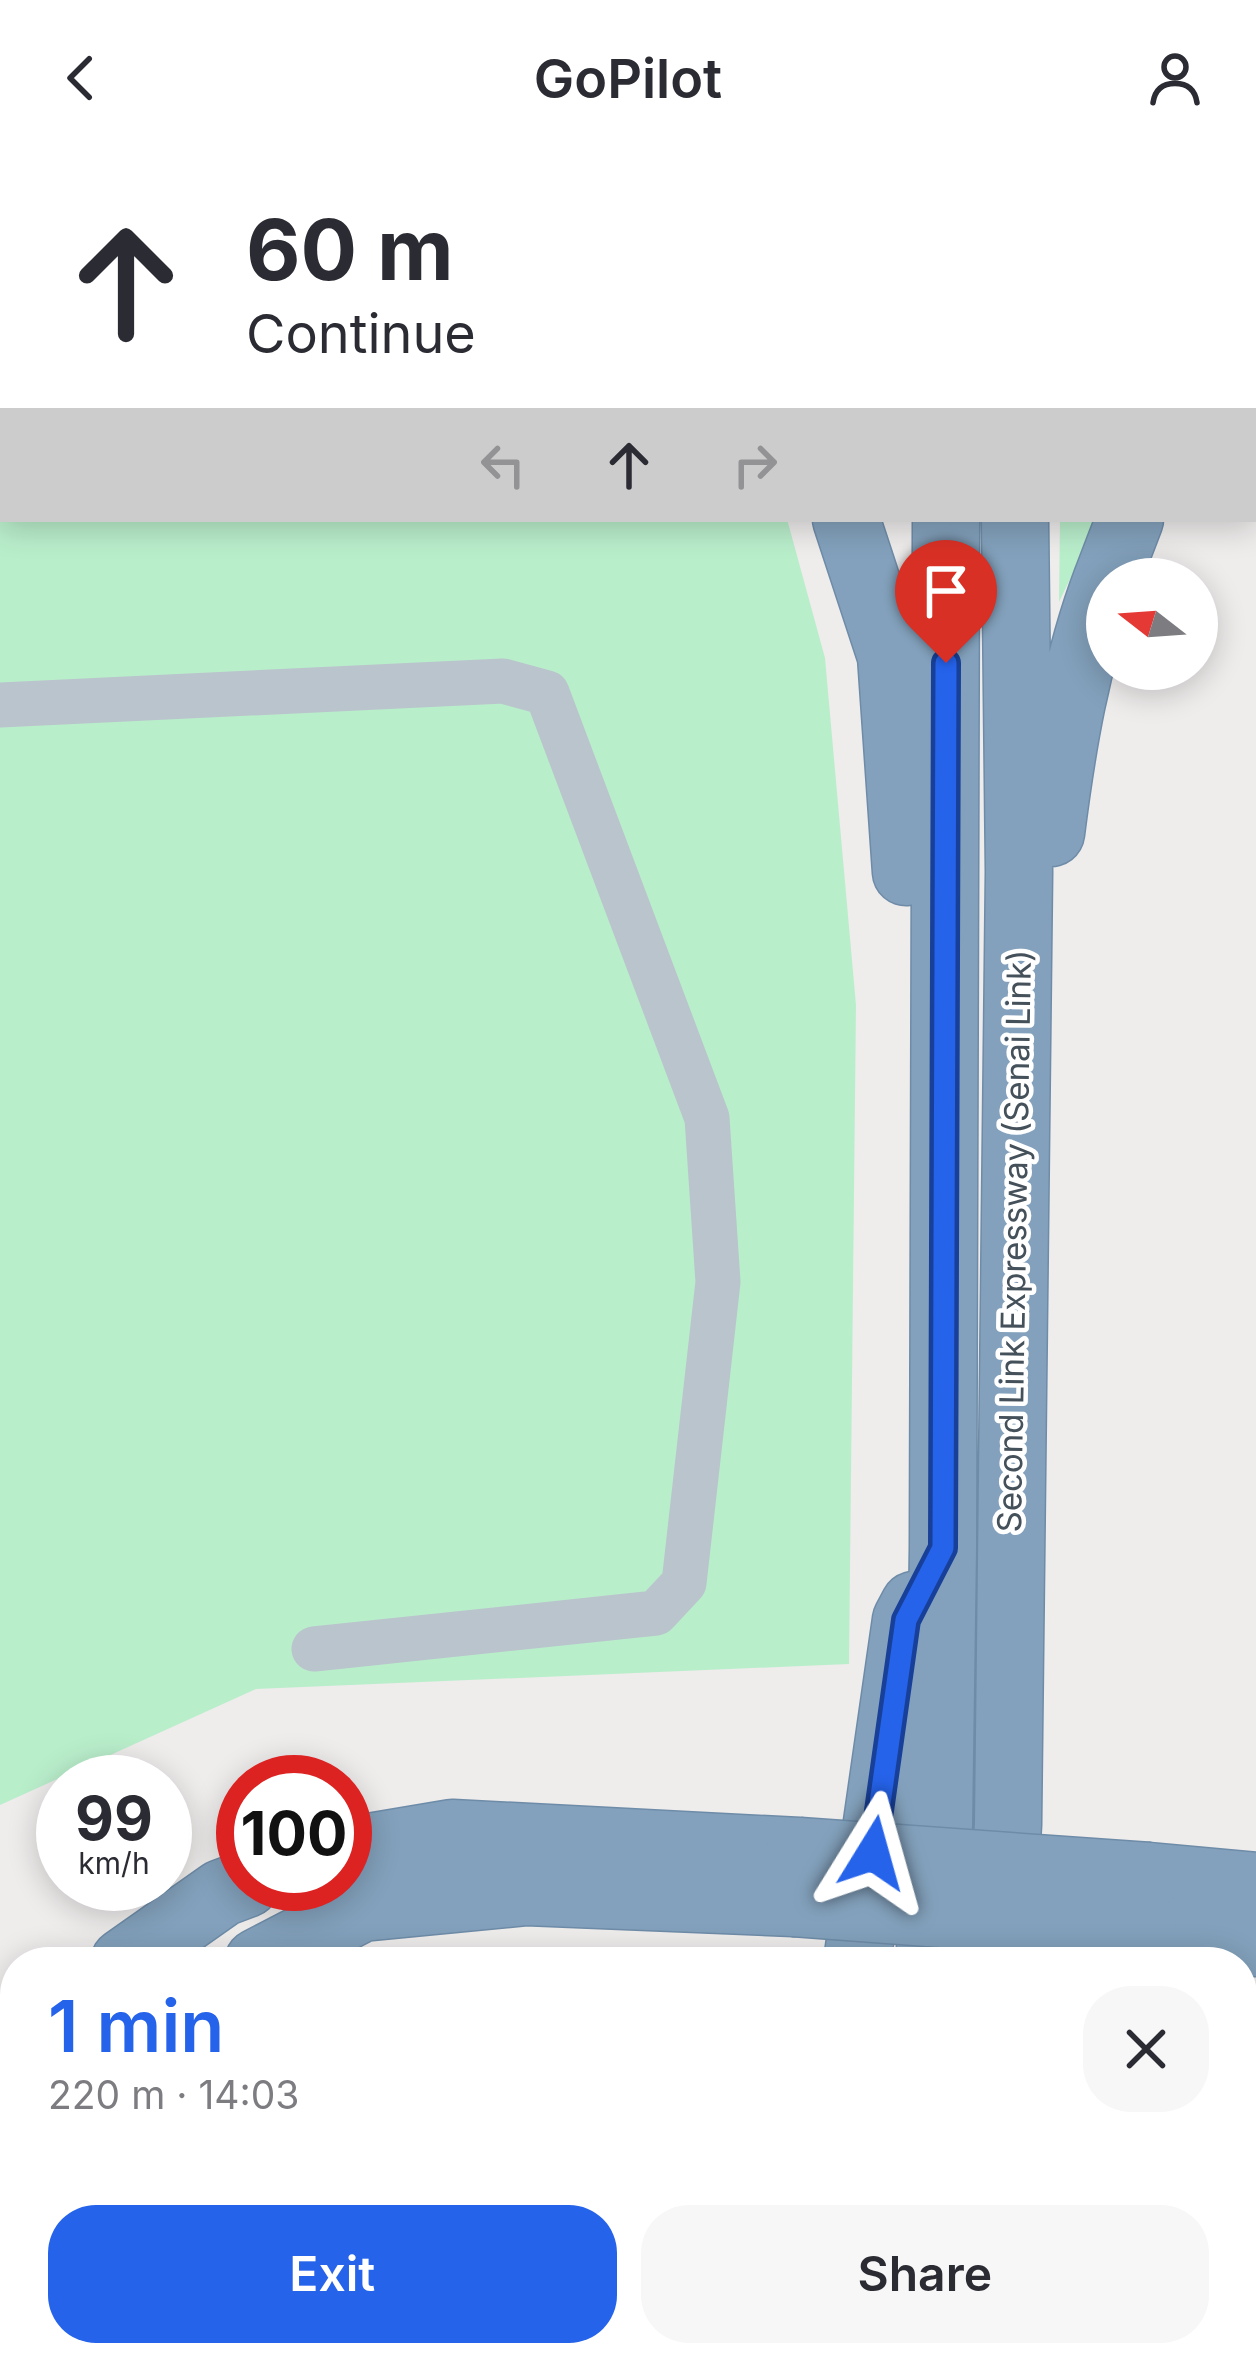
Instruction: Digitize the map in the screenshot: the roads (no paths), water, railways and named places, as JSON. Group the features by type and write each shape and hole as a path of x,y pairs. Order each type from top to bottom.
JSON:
{"highway":[{"path":"847,522 891,656 910,940 946,998"},
{"name":"Second Link Expressway (Senai Link)","path":"929,1947 940,1824 946,522"},
{"name":"Second Link Expressway (Senai Link)","path":"1001,1947 1008,1824 1016,1116 1015,522"},
{"path":"1115,558 1129,522"},
{"path":"1016,1116 1067,723 1086,638"},
{"path":"859,1947 906,1620 943,1548"},
{"path":"372,1846 452,1833 796,1877 1146,1902 1256,1886"},
{"path":"287,1947 362,1908 527,1892 796,1877"},
{"path":"145,1947 216,1897"},
{"path":"1146,1902 1256,1943"}],"lane":[{"path":"0,704 503,681 547,693 707,1118 718,1282 684,1583 656,1612 314,1649"}]}
